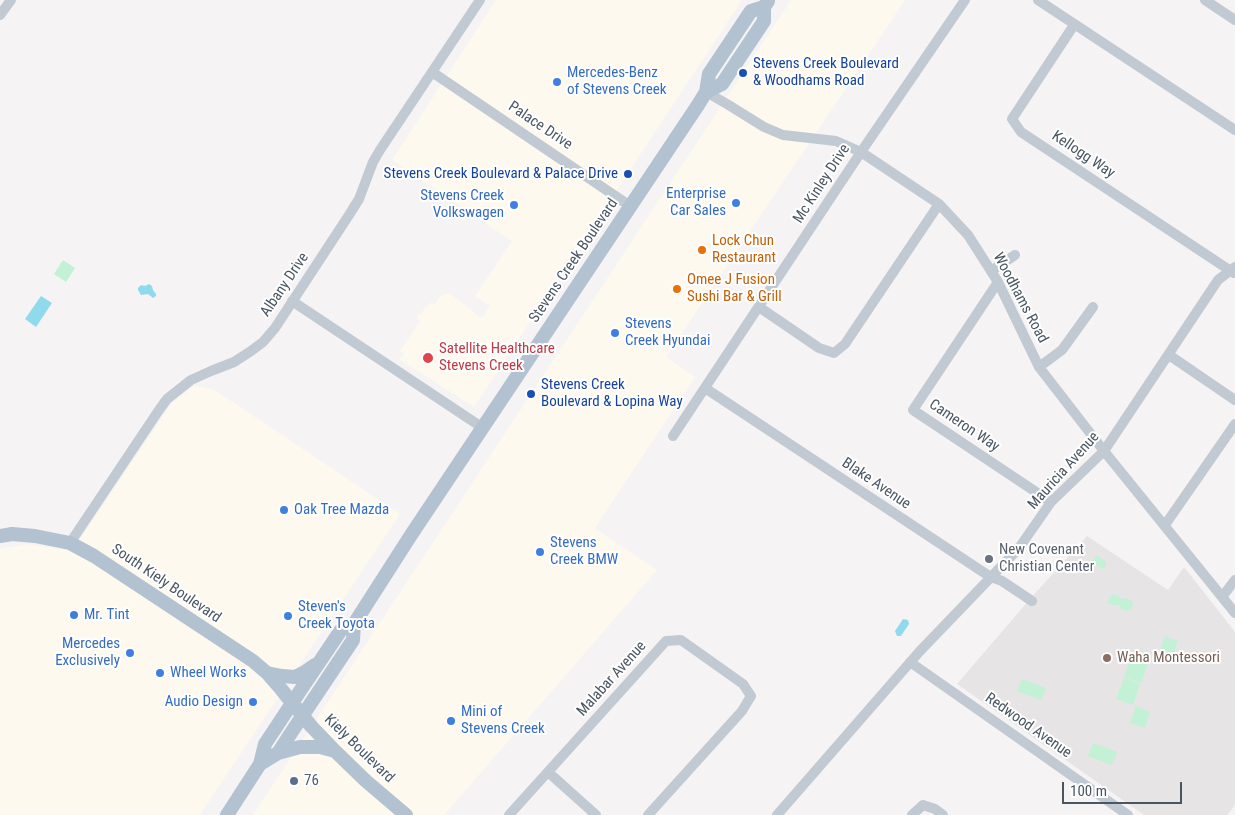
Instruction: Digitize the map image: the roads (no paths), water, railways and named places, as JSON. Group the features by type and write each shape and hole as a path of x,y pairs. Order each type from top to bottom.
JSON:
{"main road":[{"name":"Stevens Creek Boulevard","path":"260,764 278,753 353,640 354,624 706,92 709,74 751,11 767,4"},
{"name":"South Kiely Boulevard","path":"0,536 12,534 35,536 70,543 94,556 253,661 293,703"},
{"name":"Stevens Creek Boulevard","path":"227,815 260,764 265,744 319,662 341,630 354,624"},
{"path":"266,673 295,677 319,662"},
{"name":"Kiely Boulevard","path":"293,703 311,727 335,751 366,781 406,815"},
{"path":"278,753 300,747 320,747 335,751"}],"street":[{"path":"0,15 11,0"},
{"name":"Albany Drive","path":"70,543 168,399 190,381 234,362 251,352 275,328 350,215 359,199 373,162 480,0"},
{"name":"Mc Kinley Drive","path":"673,436 861,152 965,0"},
{"path":"1038,0 1235,130"},
{"path":"1205,0 1235,20"},
{"name":"Kellogg Way","path":"1074,25 1012,119 1021,132 1234,271"},
{"name":"Palace Drive","path":"432,72 630,206"},
{"name":"Woodhams Road","path":"706,92 764,127 783,135 836,141 861,152 939,204 968,235 998,282 1039,367 1104,451 1235,613"},
{"path":"759,307 819,348 834,353 845,344 939,204"},
{"path":"991,271 1015,255"},
{"name":"Mauricia Avenue","path":"776,815 910,662 1019,548 1051,502 1104,451 1218,280 1234,271"},
{"name":"Cameron Way","path":"998,282 913,410 1051,502"},
{"path":"292,301 483,428"},
{"path":"1039,367 1062,350 1093,306"},
{"path":"1169,355 1235,400"},
{"name":"Blake Avenue","path":"705,388 991,577 1002,580 1032,601"},
{"path":"1165,525 1235,424"},
{"path":"1222,597 1235,580"},
{"name":"Malabar Avenue","path":"509,815 666,641 681,640 743,684 751,696 742,711 648,815"},
{"name":"Redwood Avenue","path":"910,662 1128,815"},
{"path":"548,772 596,815"},
{"path":"912,815 924,806 935,809 943,815"}],"water":[{"path":"149,284 156,294 153,298 148,294 141,295 138,290 141,285"},
{"path":"41,296 52,303 36,327 25,319"},
{"path":"903,619 908,620 909,624 901,636 897,636 895,631"}],"place":[{"name":"Stevens Creek Boulevard & Woodhams Road","path":"743,73"},
{"name":"Mercedes-Benz of Stevens Creek","path":"557,82"},
{"name":"Stevens Creek Boulevard & Palace Drive","path":"628,174"},
{"name":"Enterprise Car Sales","path":"736,203"},
{"name":"Stevens Creek Volkswagen","path":"514,205"},
{"name":"Lock Chun Restaurant","path":"702,250"},
{"name":"Omee J Fusion Sushi Bar & Grill","path":"677,289"},
{"name":"Stevens Creek Hyundai","path":"615,333"},
{"name":"Satellite Healthcare Stevens Creek","path":"428,358"},
{"name":"Stevens Creek Boulevard & Lopina Way","path":"531,394"},
{"name":"Oak Tree Mazda","path":"284,510"},
{"name":"Stevens Creek BMW","path":"540,552"},
{"name":"New Covenant Christian Center","path":"989,559"},
{"name":"Mr. Tint","path":"74,615"},
{"name":"Steven's Creek Toyota","path":"288,616"},
{"name":"Mercedes Exclusively","path":"130,653"},
{"name":"Waha Montessori","path":"1107,658"},
{"name":"Wheel Works","path":"160,673"},
{"name":"Audio Design","path":"253,702"},
{"name":"Mini of Stevens Creek","path":"451,721"},
{"name":"76","path":"294,781"}]}
